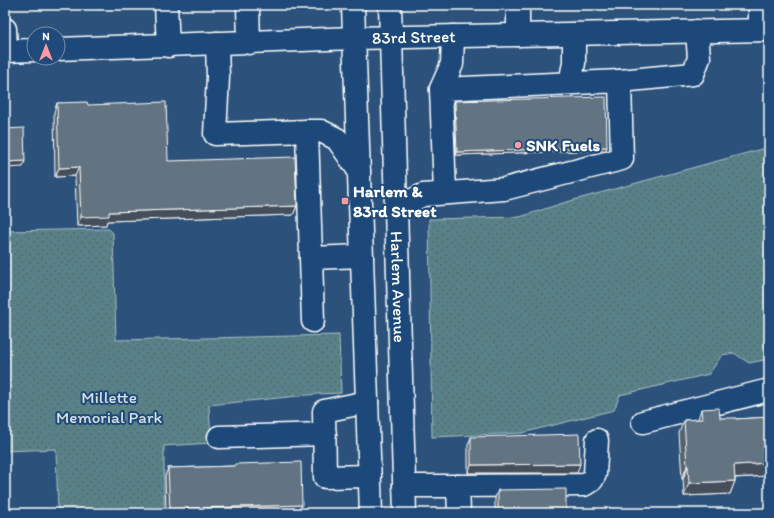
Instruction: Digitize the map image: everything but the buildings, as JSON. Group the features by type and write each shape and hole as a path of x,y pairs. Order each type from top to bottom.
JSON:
{"main road":[{"path":"166,5 168,46"},
{"path":"248,5 249,43"},
{"name":"Harlem Avenue","path":"353,5 371,513"},
{"name":"Harlem Avenue","path":"390,5 405,513"},
{"path":"518,5 518,36"},
{"path":"760,5 765,30"},
{"path":"5,29 6,51 26,50"},
{"name":"83rd Street","path":"66,49 354,38 765,30"},
{"path":"441,89 620,81 693,74 699,58 697,31"},
{"path":"570,83 574,63 574,34"},
{"path":"446,193 441,89 452,64 453,36"},
{"path":"217,43 218,77 216,134 321,131 337,139 359,171"},
{"path":"396,208 423,195 504,189 622,159 620,81"},
{"path":"307,131 313,321"},
{"path":"311,258 362,256"},
{"path":"643,422 769,390"},
{"path":"367,402 324,411 325,477 370,476"},
{"path":"219,437 325,434"},
{"path":"404,486 584,485 592,480 595,474 597,440"},
{"path":"458,486 458,513"}],"green space":[{"path":"769,147 769,359 749,363 734,353 722,355 709,374 620,395 614,410 522,433 432,437 429,219 520,217 563,203"},
{"name":"Millette Memorial Park","path":"109,229 113,233 116,340 339,335 341,393 209,405 211,443 164,446 164,513 58,513 56,449 5,451 5,231"}],"place":[{"name":"SNK Fuels","path":"518,145"},
{"name":"Harlem & 83rd Street","path":"345,201"}]}
